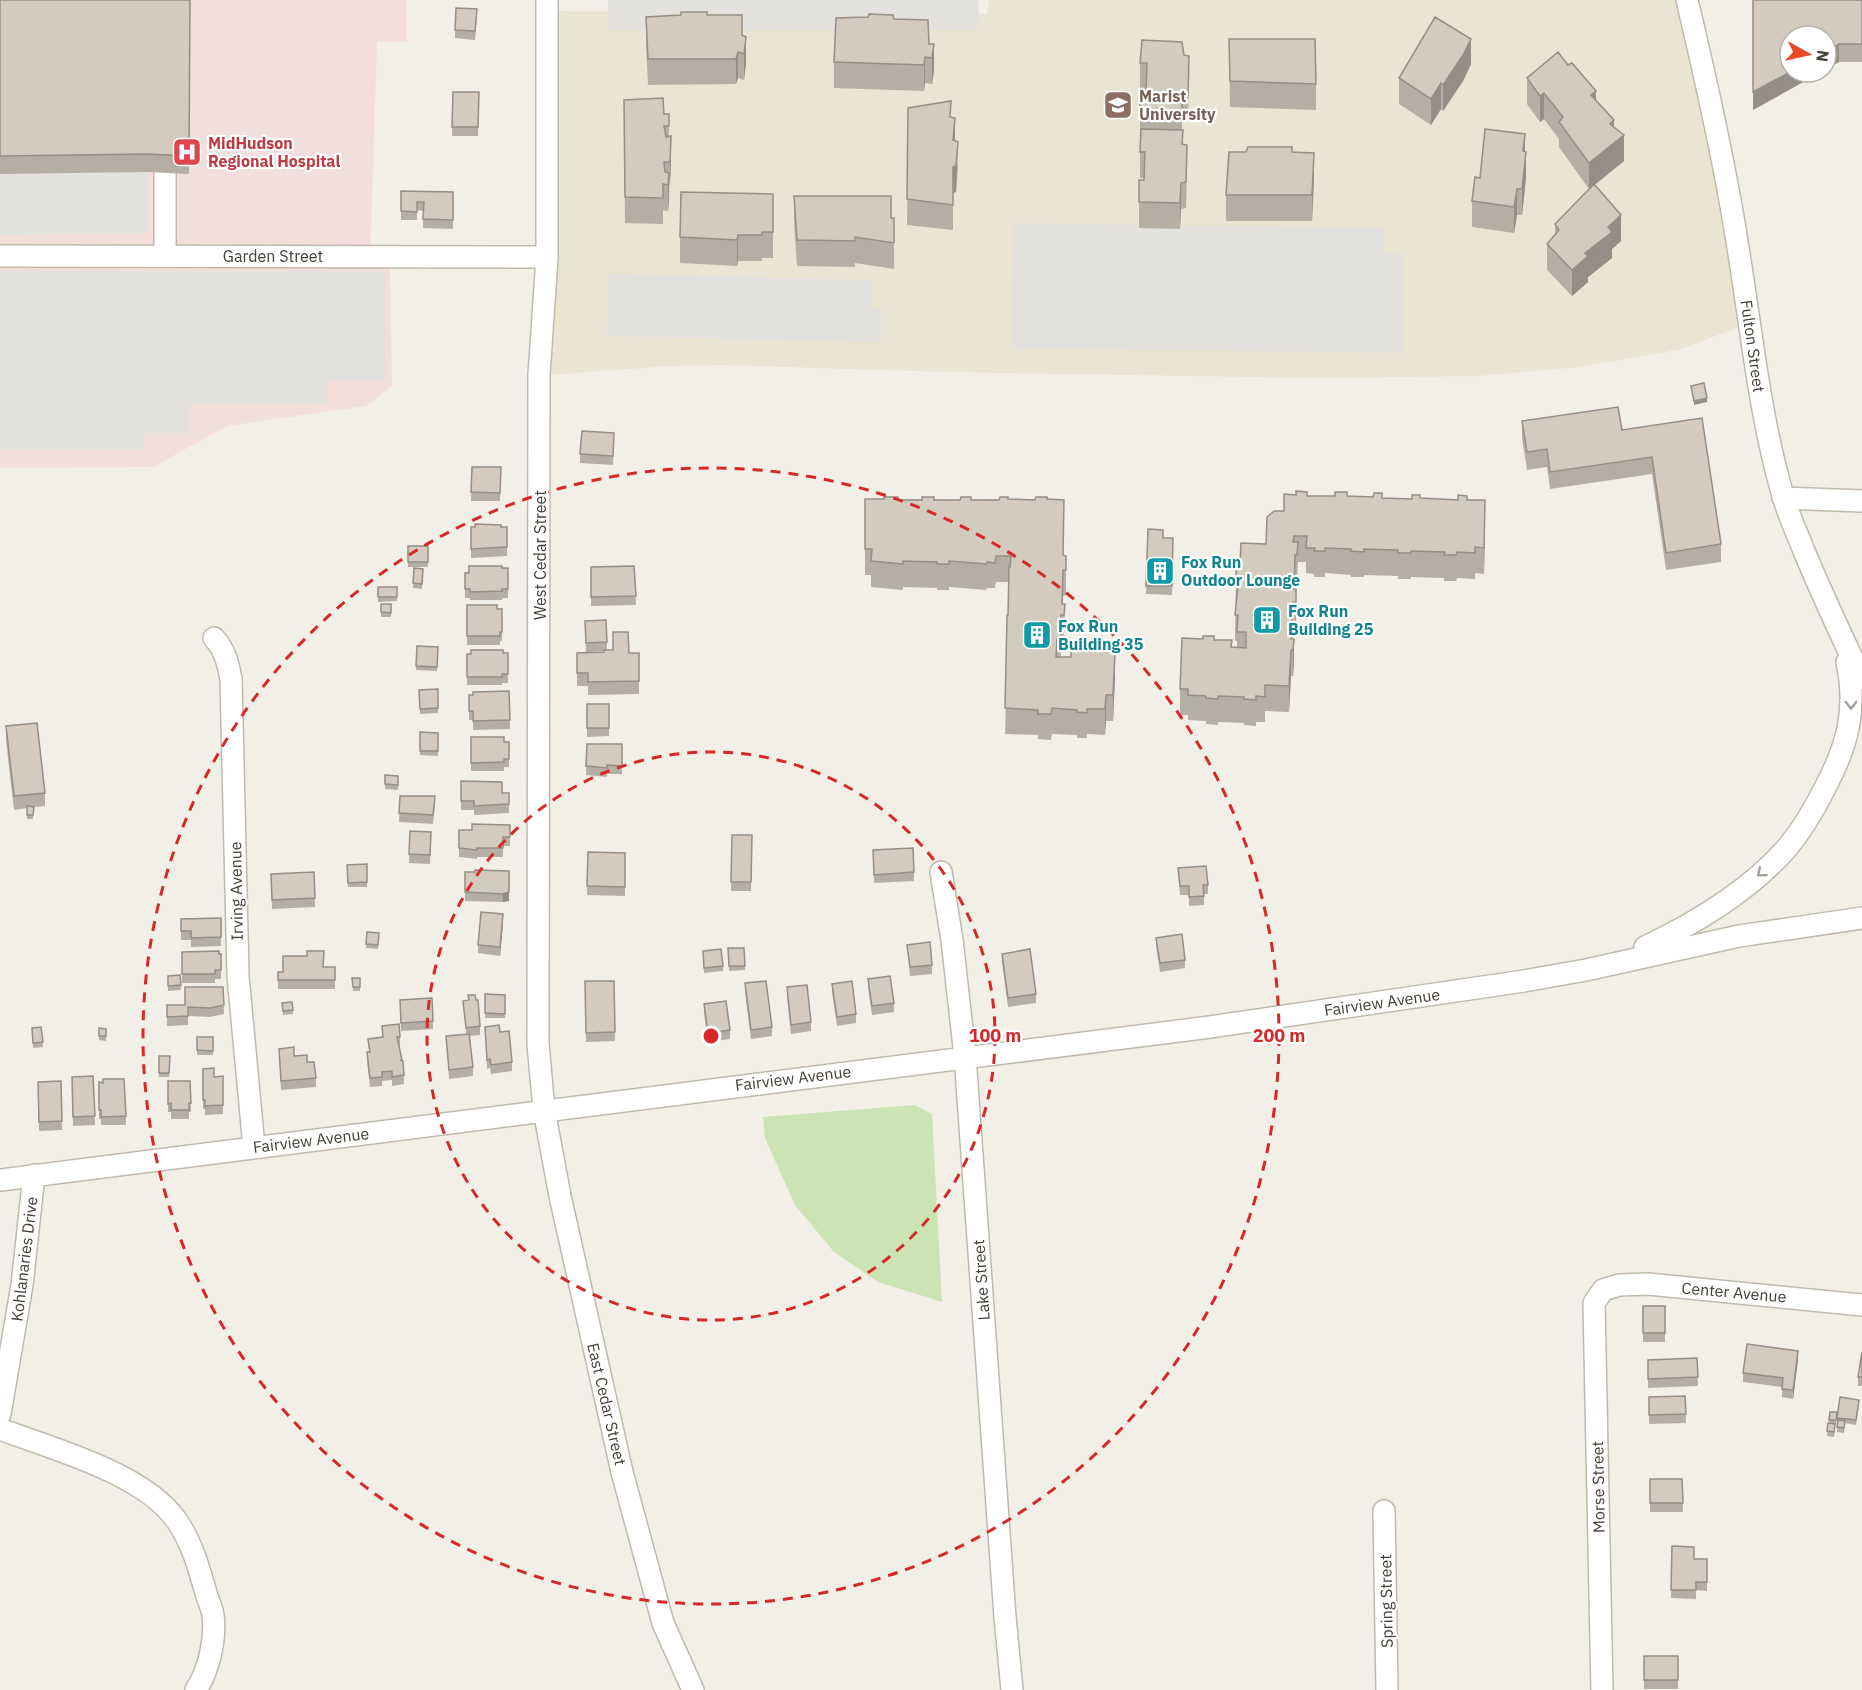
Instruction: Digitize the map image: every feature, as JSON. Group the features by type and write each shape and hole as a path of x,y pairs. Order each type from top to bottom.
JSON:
{"street":[{"name":"West Cedar Street","path":"544,1110 538,1044 539,375 547,257 547,0"},
{"name":"Fulton Street","path":"1687,0 1722,152 1763,414 1783,498 1837,627 1862,680"},
{"path":"165,173 165,256"},
{"name":"Garden Street","path":"0,256 547,257"},
{"path":"1783,498 1862,501"},
{"name":"Fairview Avenue","path":"1586,970 1660,940 1722,903 1768,867 1805,824 1842,753 1851,714 1849,673 1837,627"},
{"name":"Irving Avenue","path":"214,638 220,644 231,679 238,976 254,1147"},
{"name":"Lake Street","path":"941,872 952,940 965,1056 1012,1690"},
{"name":"Fairview Avenue","path":"0,1180 1221,1025 1463,991 1586,970 1739,936 1862,918"},
{"name":"East Cedar Street","path":"544,1110 560,1196 622,1472 663,1623 693,1690"},
{"name":"Kohlanaries Drive","path":"0,1414 22,1285 34,1175"},
{"name":"Center Avenue","path":"1606,1289 1619,1285 1648,1284 1862,1305"},
{"name":"Morse Street","path":"1602,1690 1594,1303 1606,1289"},
{"path":"0,1429 115,1472 154,1498 176,1520 195,1555 213,1615 212,1645 202,1680 196,1690"},
{"name":"Spring Street","path":"1384,1511 1388,1690"}],"shaded area":[{"name":"MidHudson Regional Hospital","path":"0,0 406,0 407,42 377,42 370,262 390,262 392,386 366,406 227,426 153,467 0,468"},
{"path":"608,0 979,0 978,30 609,30"},
{"name":"Marist University","path":"989,0 1675,0 1725,196 1746,324 1682,349 1580,367 1478,376 1320,378 944,372 724,365 670,366 534,376 536,11 987,14"},
{"path":"147,172 148,233 0,235 0,174"},
{"path":"1013,223 1384,228 1384,253 1404,253 1403,353 1011,348"},
{"path":"0,270 386,271 385,381 328,381 328,404 190,404 189,433 143,433 143,450 0,450"},
{"path":"608,274 872,280 871,307 882,308 881,342 606,336"}],"green space":[{"path":"915,1105 932,1114 942,1302 878,1282 834,1252 795,1205 765,1138 763,1117"}],"building":[{"path":"0,0 190,0 189,156 147,154 0,156"},
{"path":"1753,0 1862,0 1862,44 1838,45 1838,24 1778,24 1778,78 1753,92"},
{"path":"456,8 477,9 475,31 455,30"},
{"path":"681,12 742,15 742,35 746,37 744,54 738,52 736,59 648,59 646,17 681,15"},
{"path":"869,14 893,15 894,19 928,20 929,44 934,44 932,58 925,57 924,65 834,62 836,18 868,17"},
{"path":"1435,17 1471,39 1443,85 1441,83 1431,99 1399,78"},
{"path":"1229,39 1315,39 1316,84 1230,81"},
{"path":"1142,40 1182,42 1184,55 1189,56 1188,95 1182,95 1182,111 1140,113 1140,92 1146,91 1147,63 1140,63"},
{"path":"1558,52 1568,65 1572,63 1596,91 1591,95 1614,120 1610,124 1624,135 1589,163 1559,122 1563,117 1544,93 1540,96 1527,78"},
{"path":"453,92 479,92 478,127 452,127"},
{"path":"663,98 664,114 669,114 669,126 664,126 666,137 671,136 670,162 664,162 665,172 669,173 668,185 663,184 663,198 625,197 624,100"},
{"path":"951,101 950,117 955,118 953,140 958,142 956,166 953,167 953,205 907,199 908,108"},
{"path":"1141,129 1183,130 1182,144 1187,145 1186,182 1181,183 1180,203 1139,202 1139,180 1144,180 1145,152 1140,152"},
{"path":"1485,129 1525,134 1523,151 1526,152 1522,189 1517,189 1514,207 1472,201 1475,177 1480,178"},
{"path":"1248,147 1292,147 1292,152 1314,153 1312,195 1226,195 1229,152 1246,152"},
{"path":"1594,184 1621,215 1608,227 1612,232 1585,253 1588,256 1572,270 1547,244 1559,230 1555,224"},
{"path":"401,191 453,192 453,220 423,219 424,202 417,202 417,212 401,211"},
{"path":"681,192 773,194 773,232 762,232 762,235 738,235 737,240 680,237"},
{"path":"794,196 891,196 894,243 855,237 855,241 797,240"},
{"path":"1704,383 1707,398 1694,401 1691,386"},
{"path":"1618,407 1622,430 1702,418 1721,544 1666,553 1652,457 1550,472 1547,449 1527,452 1522,421"},
{"path":"582,431 614,433 613,456 580,454"},
{"path":"472,467 501,467 500,493 471,492"},
{"name":"Fox Run Building 25","path":"1296,491 1307,492 1307,496 1335,496 1335,492 1347,492 1347,496 1373,497 1374,493 1382,493 1382,498 1412,499 1412,495 1420,495 1420,498 1458,500 1458,495 1467,496 1467,500 1485,500 1484,548 1475,547 1475,553 1457,552 1456,555 1444,555 1445,552 1398,553 1398,550 1364,549 1364,552 1325,548 1325,551 1314,551 1315,548 1306,548 1307,536 1294,536 1293,542 1298,542 1297,555 1295,555 1296,602 1293,602 1291,639 1294,639 1293,650 1291,650 1289,686 1265,685 1265,697 1256,696 1256,700 1244,699 1244,697 1218,696 1218,699 1188,695 1188,689 1180,689 1182,638 1203,639 1203,636 1214,636 1214,640 1232,640 1231,647 1246,648 1246,632 1237,632 1238,615 1235,615 1239,576 1236,576 1236,563 1240,563 1241,543 1266,544 1267,517 1274,511 1284,511 1284,494 1296,495"},
{"name":"Fox Run Building 35","path":"884,497 898,497 898,500 922,500 922,497 934,497 934,500 960,500 961,497 971,497 971,500 999,500 1000,497 1008,497 1008,499 1035,500 1036,497 1047,497 1047,499 1064,500 1063,555 1066,556 1066,570 1063,570 1062,604 1065,604 1064,615 1061,615 1061,639 1057,639 1056,657 1071,657 1071,650 1090,651 1090,647 1100,648 1099,651 1115,652 1113,695 1106,695 1105,709 1087,709 1087,713 1052,708 1051,714 1038,714 1038,710 1005,708 1011,556 996,556 995,563 987,562 986,564 903,561 903,564 871,561 872,549 865,549 865,499 884,499"},
{"path":"475,524 507,527 507,547 471,549 471,527 475,527"},
{"name":"Fox Run Outdoor Lounge","path":"1148,529 1163,530 1163,538 1173,538 1172,586 1146,586"},
{"path":"408,546 428,546 428,562 408,562"},
{"path":"469,566 508,568 508,589 470,592 470,589 465,589 465,573 469,573"},
{"path":"634,566 636,596 591,597 591,567"},
{"path":"414,568 423,569 422,584 413,583"},
{"path":"378,587 397,587 397,597 378,597"},
{"path":"381,604 391,604 391,613 381,612"},
{"path":"467,605 497,605 497,609 502,609 500,636 467,636"},
{"path":"606,620 607,642 586,643 585,621"},
{"path":"613,632 628,632 629,653 639,653 639,681 588,682 588,673 577,673 577,653 613,650"},
{"path":"417,646 438,647 437,667 416,666"},
{"path":"471,650 503,650 503,653 508,653 508,674 502,674 502,677 467,677 467,654 471,654"},
{"path":"438,689 438,708 420,709 419,690"},
{"path":"509,691 510,720 473,721 473,711 469,711 469,695 473,695 473,692"},
{"path":"587,704 609,704 609,728 587,728"},
{"path":"37,723 45,793 14,796 6,726"},
{"path":"420,732 438,733 438,751 420,751"},
{"path":"471,737 504,737 504,742 509,742 509,759 504,759 504,762 471,763"},
{"path":"587,744 622,744 622,766 607,765 607,768 586,766"},
{"path":"385,775 398,776 398,785 385,784"},
{"path":"461,781 502,782 502,793 509,793 509,804 474,806 474,801 461,801"},
{"path":"400,796 435,796 433,815 399,813"},
{"path":"27,806 34,807 33,815 27,815"},
{"path":"472,824 510,825 510,837 503,837 503,848 477,848 477,850 459,848 459,830 472,830"},
{"path":"410,831 431,832 430,855 409,854"},
{"path":"732,835 752,835 751,882 731,882"},
{"path":"913,848 914,872 874,875 873,850"},
{"path":"588,852 625,853 625,887 587,886"},
{"path":"367,864 367,882 348,883 347,865"},
{"path":"1206,866 1208,885 1203,885 1204,896 1189,897 1189,886 1180,886 1178,868"},
{"path":"475,870 509,871 509,892 503,894 465,892 465,872 475,872"},
{"path":"314,872 315,898 272,900 271,874"},
{"path":"481,912 503,914 500,947 478,945"},
{"path":"221,918 221,937 191,938 191,931 181,931 181,919"},
{"path":"367,932 379,933 378,945 366,944"},
{"path":"1182,934 1185,960 1160,963 1156,938"},
{"path":"930,942 932,965 910,967 907,945"},
{"path":"728,948 744,948 745,966 729,966"},
{"path":"721,949 723,966 704,968 703,951"},
{"path":"1030,949 1036,994 1008,998 1002,954"},
{"path":"219,951 221,970 215,970 215,974 182,974 182,952"},
{"path":"307,951 324,951 323,967 335,967 335,980 278,980 278,972 283,972 283,956 307,956"},
{"path":"180,975 181,985 168,986 168,976"},
{"path":"890,976 894,1003 872,1006 868,979"},
{"path":"352,978 360,978 360,987 353,987"},
{"path":"585,981 614,981 615,1032 586,1033"},
{"path":"766,981 772,1027 751,1030 745,983"},
{"path":"852,981 856,1014 837,1017 832,984"},
{"path":"807,985 811,1022 791,1025 787,987"},
{"path":"185,987 223,987 224,1005 210,1008 188,1007 188,1016 167,1017 167,1005 185,1005"},
{"path":"485,994 505,995 505,1014 485,1013"},
{"path":"468,995 475,995 478,1000 480,1026 466,1028 463,1001 469,1000"},
{"path":"432,998 433,1021 401,1023 400,1000"},
{"path":"726,1001 730,1030 708,1033 704,1004"},
{"path":"292,1002 293,1010 283,1011 282,1003"},
{"path":"399,1024 400,1037 397,1037 404,1075 392,1077 392,1071 382,1072 382,1077 370,1078 368,1039 383,1037 382,1026"},
{"path":"499,1025 500,1032 509,1031 512,1062 491,1065 490,1059 487,1060 485,1027"},
{"path":"41,1027 43,1042 33,1043 32,1028"},
{"path":"99,1028 106,1029 106,1036 99,1036"},
{"path":"469,1034 473,1067 449,1070 446,1036"},
{"path":"197,1037 213,1037 213,1051 197,1050"},
{"path":"294,1047 294,1056 307,1055 307,1062 314,1062 316,1078 281,1081 279,1049"},
{"path":"159,1056 170,1056 169,1073 159,1073"},
{"path":"214,1068 214,1077 223,1076 223,1105 205,1106 203,1069"},
{"path":"93,1076 95,1116 73,1117 72,1077"},
{"path":"103,1079 124,1079 126,1116 101,1117 99,1082 103,1083"},
{"path":"61,1081 62,1121 39,1122 38,1082"},
{"path":"168,1081 190,1081 189,1110 171,1110 171,1103 168,1104"},
{"path":"1643,1306 1665,1306 1665,1333 1643,1333"},
{"path":"1747,1344 1798,1351 1793,1390 1782,1389 1783,1378 1743,1373"},
{"path":"1862,1352 1862,1377 1858,1377"},
{"path":"1697,1358 1698,1377 1648,1379 1648,1360"},
{"path":"1685,1396 1686,1414 1649,1415 1649,1397"},
{"path":"1840,1397 1859,1400 1856,1420 1837,1418"},
{"path":"1830,1412 1837,1412 1836,1420 1829,1420"},
{"path":"1838,1420 1845,1421 1844,1428 1837,1427"},
{"path":"1828,1423 1835,1424 1834,1432 1827,1431"},
{"path":"1650,1479 1682,1479 1683,1503 1650,1503"},
{"path":"1672,1546 1694,1547 1694,1559 1707,1559 1707,1582 1696,1582 1696,1590 1671,1590"},
{"path":"1644,1656 1678,1656 1678,1680 1644,1680"}],"place":[{"name":"Marist University","path":"1118,105"},
{"name":"MidHudson Regional Hospital","path":"187,152"},
{"name":"Fox Run Outdoor Lounge","path":"1160,571"},
{"name":"Fox Run Building 25","path":"1267,620"},
{"name":"Fox Run Building 35","path":"1037,635"}]}
